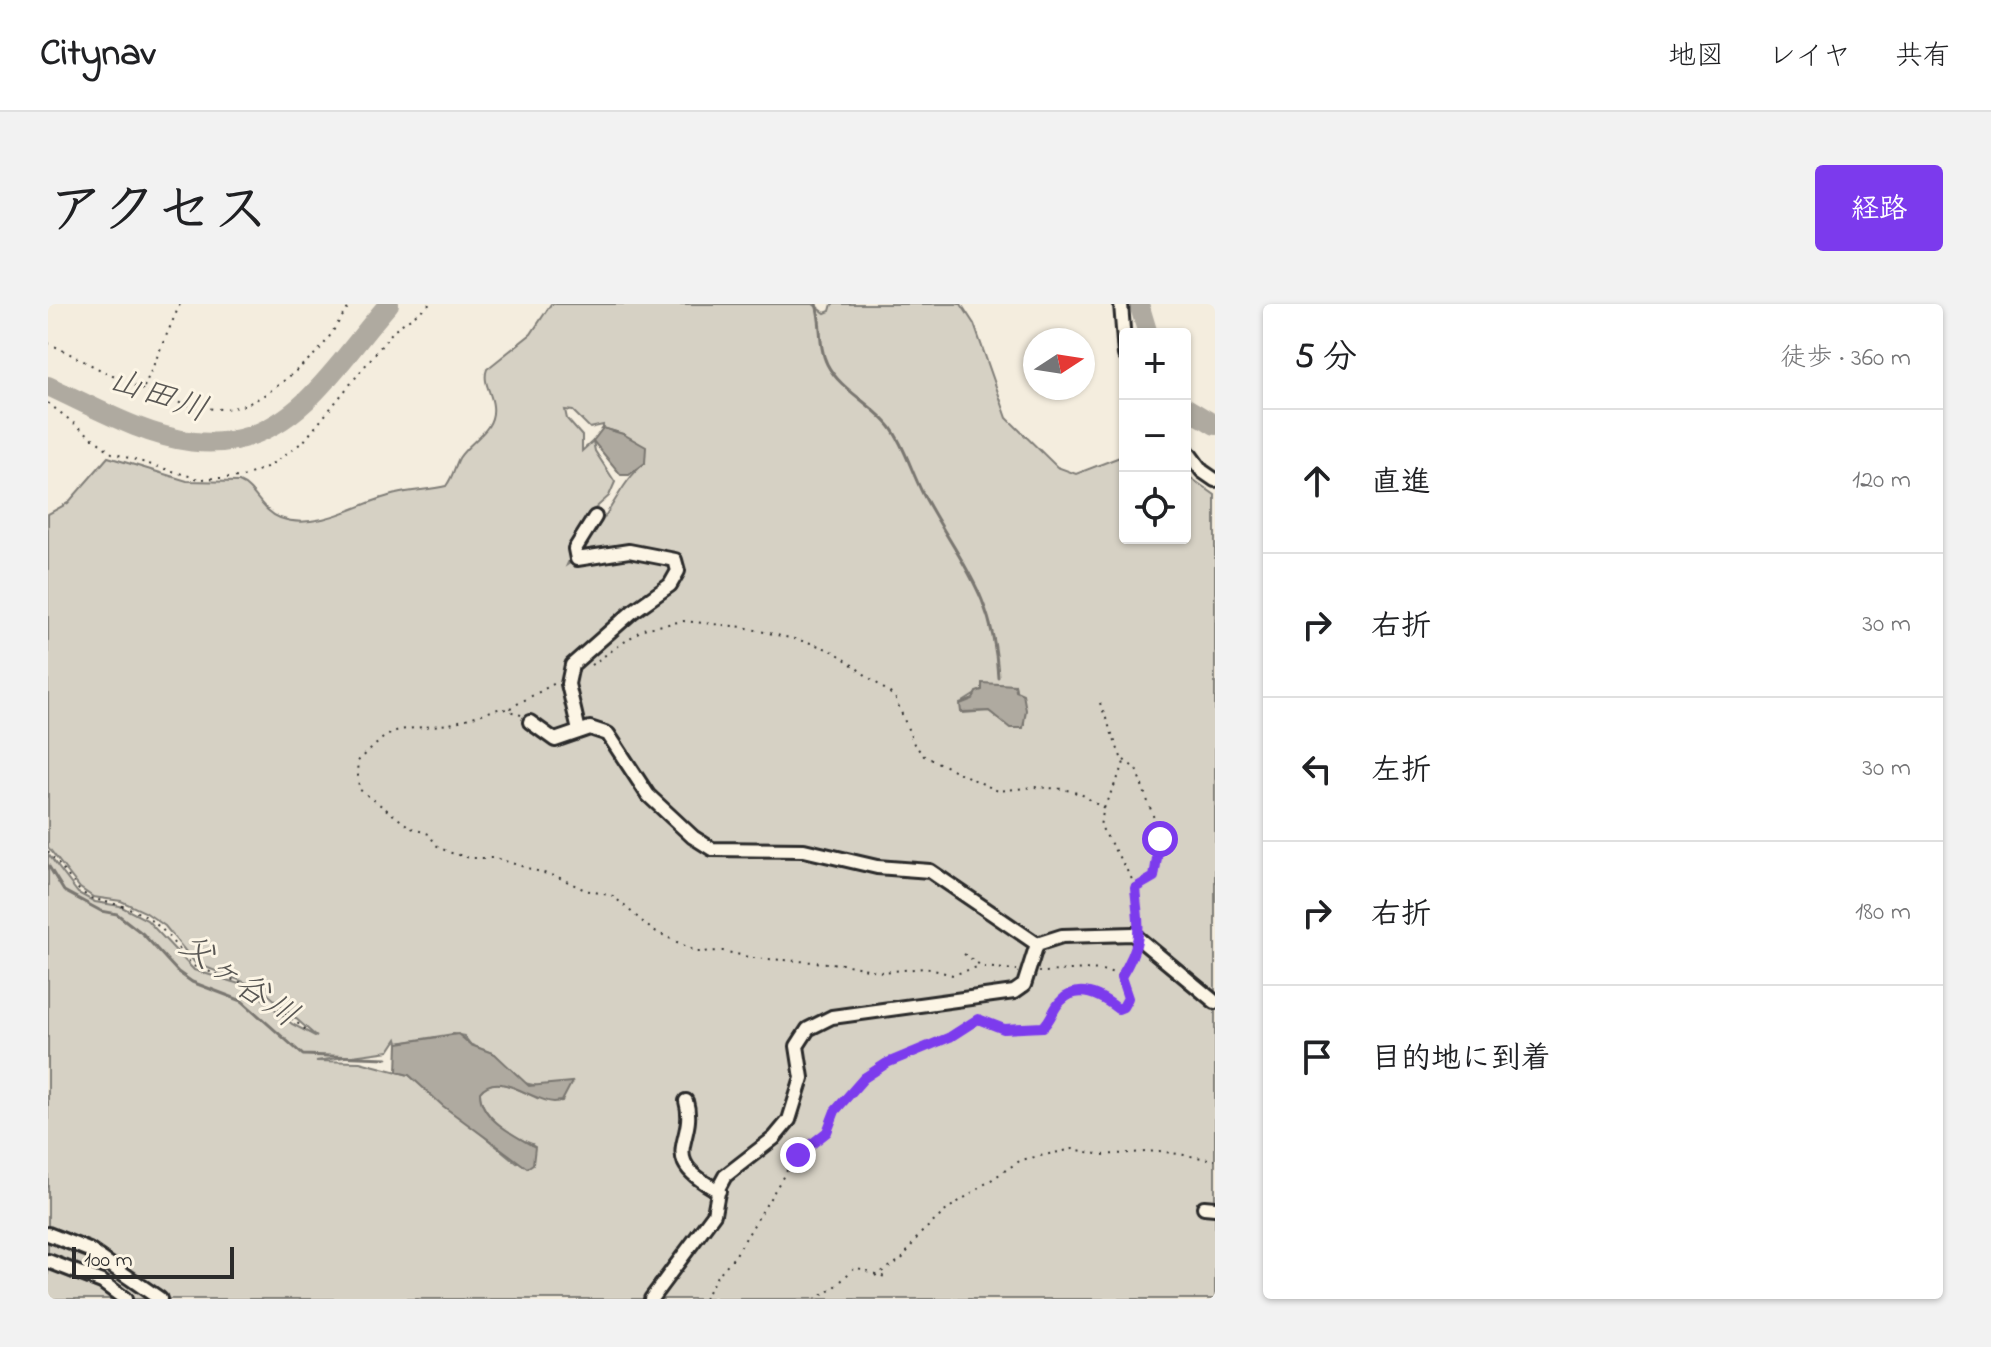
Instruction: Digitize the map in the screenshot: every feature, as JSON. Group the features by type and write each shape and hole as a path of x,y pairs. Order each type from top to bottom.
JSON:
{"street":[{"path":"1121,304 1123,328"},
{"path":"1191,456 1202,471 1215,480"},
{"path":"579,731 568,677 578,657 670,585 678,571 675,560 645,551 577,559 575,549 595,517"},
{"path":"530,722 555,740 579,731 600,729 615,739 648,795 704,845 725,851 804,850 877,867 930,871 1037,944"},
{"path":"1037,944 1062,936 1140,937 1215,1002"},
{"path":"651,1299 714,1214 725,1176 774,1138 789,1120 802,1078 797,1046 808,1029 832,1017 1014,992 1024,985 1037,944"},
{"path":"686,1101 690,1114 681,1142 683,1157 702,1181 719,1191"},
{"path":"48,1234 89,1250 160,1299"},
{"path":"48,1261 102,1282 125,1299"}],"path":[{"path":"144,388 180,304"},
{"path":"48,343 195,409 216,410 247,404 317,352 352,304"},
{"path":"48,403 112,453 199,479 243,477 269,466 304,441 395,329 430,304"},
{"path":"588,667 643,629 683,621 743,627 811,643 835,652 895,697 914,744 924,756 998,791 1034,787 1063,789 1081,794 1104,809"},
{"path":"568,677 509,709 495,709 450,724 390,733 357,762 359,789 411,828 429,834 436,845 448,852 470,858 495,858 560,878 585,890 613,896 639,921 671,941 697,952 723,951 753,958 843,964 882,972 925,968 953,975 980,966 1028,971 1108,968 1121,977 1128,998 1123,1007 1115,1008 1106,998 1076,993 1058,1004 1052,1018 1043,1027 1004,1029 978,1019 950,1037 887,1063 864,1078 835,1111 827,1132 795,1157 735,1256 717,1276 704,1299"},
{"path":"1100,703 1123,760 1123,769 1104,809 1102,832 1135,888 1140,937 1138,948 1121,977"},
{"path":"509,709 530,722"},
{"path":"1123,760 1136,769 1160,839 1154,877 1135,888"},
{"path":"48,851 79,890 90,898 119,904 145,916 161,928 193,966 248,985 310,1033"},
{"path":"964,954 980,966"},
{"path":"875,1276 902,1259 919,1235 949,1208 1021,1160 1073,1149 1102,1155 1148,1150 1215,1160"},
{"path":"815,1299 833,1289 855,1267 888,1278"}],"shaded area":[{"path":"551,304 813,304 825,313 830,311 832,304 961,304 974,324 1007,418 1057,467 1076,474 1119,457 1119,544 1191,544 1191,478 1215,495 1215,1299 48,1299 48,854 78,893 95,902 120,906 147,920 194,970 249,987 292,1024 317,1037 262,989 195,963 165,926 145,912 121,901 93,897 80,888 48,847 48,514 68,503 108,457 187,481 239,482 273,515 294,521 324,519 396,494 446,486 459,458 486,429 493,415 487,369 531,334","holes":["565,410 573,411 590,428 603,425 603,428 623,434 645,463 628,480 585,541 586,552 567,565 590,513 609,496 615,482 595,451 593,441 582,451 582,436 567,419","1015,685 1016,691 1023,695 1024,725 1005,723 989,711 964,713 963,702 982,690","453,1034 464,1036 471,1045 495,1054 520,1082 538,1086 537,1098 500,1084 493,1084 480,1092 481,1101 491,1117 516,1137 532,1144 517,1163 409,1075 360,1062 316,1061 389,1051 397,1039 398,1043"]},
{"path":"603,428 623,434 646,447 645,463 629,475 621,475 593,441"},
{"path":"982,683 1015,685 1016,691 1023,694 1026,710 1023,728 1010,728 989,711 961,712 960,704 973,699 976,692 982,690"},
{"path":"458,1034 471,1045 495,1054 529,1086 572,1082 562,1101 554,1102 505,1085 487,1086 480,1092 481,1102 492,1118 535,1147 533,1164 527,1168 443,1106 409,1075 397,1072 398,1043"}],"waterway":[{"name":"山田川","path":"48,386 114,417 178,439 210,443 242,439 274,425 306,401 389,304"},
{"path":"816,304 827,364 840,382 891,428 923,494 973,580 990,623 998,677"},
{"name":"山田川","path":"1139,304 1146,328"},
{"name":"山田川","path":"1191,411 1215,425"},
{"name":"父ヶ谷川","path":"48,865 64,891 101,911 117,914 143,934 178,972 192,982 242,1001 303,1055 387,1058"}],"route":[{"path":"798,1155 827,1132 835,1111 864,1078 887,1063 956,1034 974,1021 983,1019 1004,1029 1043,1027 1063,999 1081,992 1106,998 1115,1008 1123,1007 1128,998 1121,977 1138,948 1140,937 1135,888 1154,877 1160,839"}]}
